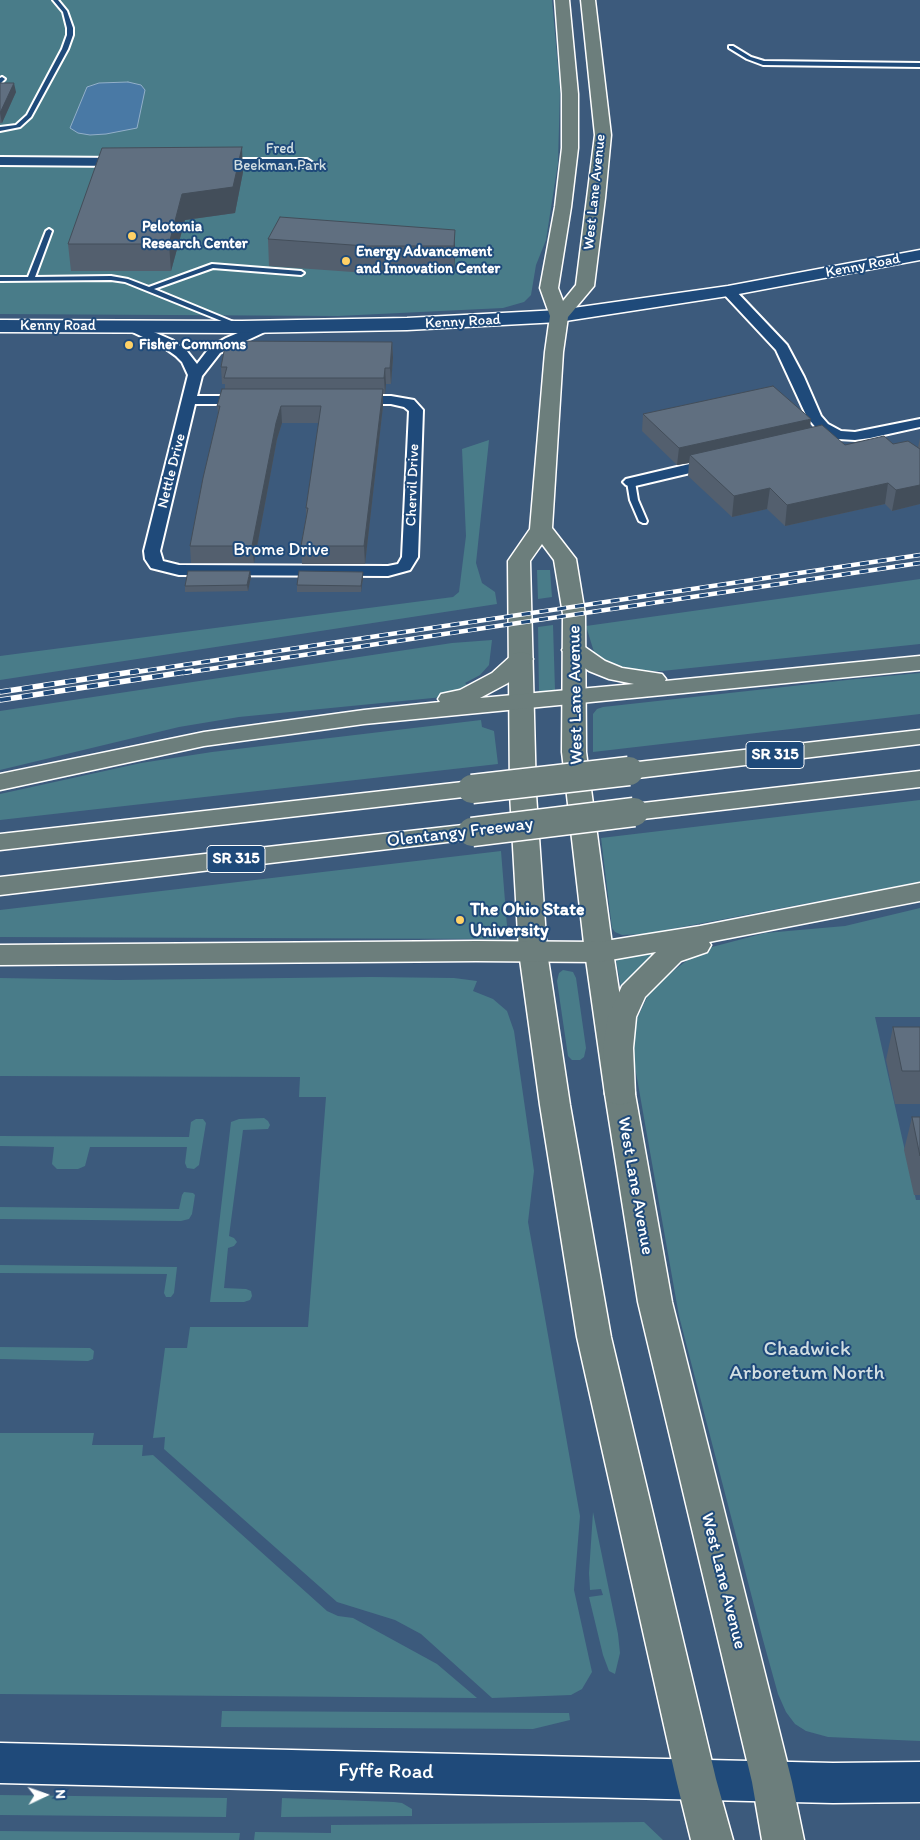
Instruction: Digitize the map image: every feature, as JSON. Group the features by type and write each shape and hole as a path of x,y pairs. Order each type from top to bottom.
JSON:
{"main road":[{"name":"West Lane Avenue","path":"562,0 570,94 570,148 563,208 549,288 559,316 554,352 541,528 519,561 523,794 533,952 555,1105 594,1337 696,1779 712,1840"},
{"name":"West Lane Avenue","path":"559,316 585,286 602,144 596,61 588,0"},
{"name":"West Lane Avenue","path":"541,528 564,559 574,614 574,752 582,798 599,952 620,1094 655,1302 772,1782 783,1840"},
{"path":"574,650 597,666 617,674 658,679 740,680"},
{"path":"364,717 466,696 500,678 521,659"},
{"path":"0,782 204,739 364,717 920,663"},
{"name":"SR 315","path":"0,842 920,738"},
{"name":"Olentangy Freeway","path":"0,886 920,779"},
{"path":"0,955 599,952 747,926 920,892"},
{"path":"620,1094 618,1048 622,1017 632,993 651,972 672,954 747,926"}],"street":[{"path":"0,161 135,162"},
{"path":"203,163 307,163"},
{"name":"Kenny Road","path":"0,326 264,327 407,324 559,316 728,291 920,255"},
{"path":"728,291 782,348 814,417 822,427 838,435"},
{"path":"131,326 168,343 188,360 195,375"},
{"name":"Nettle Drive","path":"157,565 153,559 152,551 195,375 215,350 264,327"},
{"path":"189,400 254,400"},
{"name":"Chervil Drive","path":"341,400 391,400 409,403 416,410 410,557 404,567"},
{"path":"791,446 838,435 880,436 920,423"},
{"path":"631,482 725,461"},
{"name":"Brome Drive","path":"157,565 179,570 388,571 404,567"},
{"name":"Fyffe Road","path":"0,1764 772,1782 920,1782"}],"lane":[{"path":"0,129 18,126 29,116 70,35 65,12 55,0"},
{"path":"731,47 749,58 763,63 920,65"},
{"path":"31,278 49,231"},
{"path":"149,289 212,266 301,273"},
{"path":"0,279 111,278 126,280 242,327"},
{"path":"631,482 634,500 643,521"}],"shaded area":[{"name":"The Ohio State University","path":"0,0 920,0 920,1840 0,1840"},
{"path":"128,82 141,85 145,90 137,128 90,135 78,133 70,128 87,87 99,83"}],"green space":[{"name":"Fred Beekman Park","path":"0,0 552,0 560,90 558,163 546,240 536,265 531,295 524,302 503,308 338,316 0,314"},
{"path":"489,440 476,563 482,583 495,592 497,604 0,680 0,656 453,597 459,592 466,536 462,449"},
{"path":"537,570 550,570 552,597 538,599"},
{"path":"920,579 920,644 662,671 644,671 624,668 608,662 594,652 586,626"},
{"path":"553,625 555,690 552,694 542,695 539,692 538,627"},
{"path":"492,640 489,665 480,675 465,683 472,689 443,697 239,717 179,727 0,770 0,711 452,643"},
{"path":"920,673 920,714 593,752 593,714 597,709 603,707"},
{"path":"481,720 482,727 494,731 498,764 0,820 0,794 141,763 212,752"},
{"path":"920,800 920,882 645,934 622,935 615,932 612,928 601,838"},
{"path":"501,851 507,926 500,930 499,939 0,937 0,910"},
{"name":"Chadwick Arboretum North","path":"920,908 920,1017 875,1017 916,1200 920,1200 920,1741 828,1737 806,1731 795,1724 786,1712 778,1694 763,1640 679,1316 632,1050 633,1027 649,993 661,980 693,956 712,947 765,933 845,926"},
{"path":"662,949 623,989 621,987 616,960"},
{"path":"563,970 573,972 576,978 586,1048 584,1057 580,1060 572,1060 568,1056 557,981 559,973"},
{"path":"0,978 117,980 454,978 477,981 473,991 493,999 507,1011 514,1031 534,1171 528,1222 580,1516 574,1590 592,1672 582,1689 571,1695 492,1698 421,1634 395,1620 337,1602 164,1449 165,1437 153,1438 165,1348 187,1348 190,1327 308,1327 326,1097 299,1097 300,1077 0,1076"},
{"path":"264,1118 270,1125 268,1129 243,1130 229,1236 237,1242 234,1246 228,1248 224,1288 246,1289 251,1291 252,1296 250,1300 244,1302 210,1302 231,1122 239,1119"},
{"path":"196,1119 203,1119 206,1123 199,1165 194,1169 187,1168 185,1163 187,1147 90,1147 85,1166 78,1169 57,1169 52,1164 54,1147 0,1146 0,1136 189,1137 191,1122"},
{"path":"184,1192 195,1195 192,1214 189,1219 181,1221 0,1219 0,1207 179,1209"},
{"path":"0,1265 177,1267 174,1293 171,1297 166,1297 164,1293 167,1274 0,1273"},
{"path":"0,1347 90,1348 94,1351 93,1359 88,1361 0,1359"},
{"path":"0,1433 94,1433 92,1445 143,1445 142,1456 153,1455 327,1611 338,1616 353,1618 437,1664 477,1698 0,1694"},
{"path":"593,1512 618,1634 620,1653 615,1674 609,1671 603,1655 589,1597 603,1595 601,1589 590,1590 589,1573"},
{"path":"222,1711 569,1713 570,1720 533,1729 221,1727"},
{"path":"0,1795 227,1798 226,1817 0,1815"},
{"path":"282,1798 402,1803 412,1809 412,1816 281,1817"},
{"path":"644,1822 663,1840 254,1840 255,1832 331,1833 331,1825"},
{"path":"0,1831 240,1833 239,1840 0,1840"}],"building":[{"path":"0,83 14,83 0,113"},
{"name":"Pelotonia Research Center","path":"242,147 233,187 182,194 169,244 68,244 102,148"},
{"path":"280,217 455,230 454,246 366,246 268,239"},
{"path":"226,341 392,342 390,368 385,368 384,378 224,378 227,367 221,367"},
{"path":"773,386 811,419 679,448 643,414"},
{"path":"222,389 383,389 364,546 301,546 308,508 306,508 321,406 281,406 252,546 190,546 203,478 220,406 217,406"},
{"path":"822,425 845,445 884,436 893,444 908,441 920,449 920,485 896,490 888,483 787,505 770,488 734,496 690,455"},
{"path":"188,571 250,571 247,585 185,586"},
{"path":"299,571 363,572 361,586 297,585"},
{"path":"893,1027 920,1027 920,1071 902,1071"},
{"path":"912,1117 920,1117 920,1156"}],"railway":[{"path":"130,673 920,555"},
{"path":"183,673 920,563"},
{"path":"0,692 138,671"},
{"path":"0,700 192,671"}],"place":[{"name":"Pelotonia Research Center","path":"132,236"},
{"name":"Energy Advancement and Innovation Center","path":"346,261"},
{"name":"Fisher Commons","path":"129,345"},
{"name":"The Ohio State University","path":"460,920"}]}
